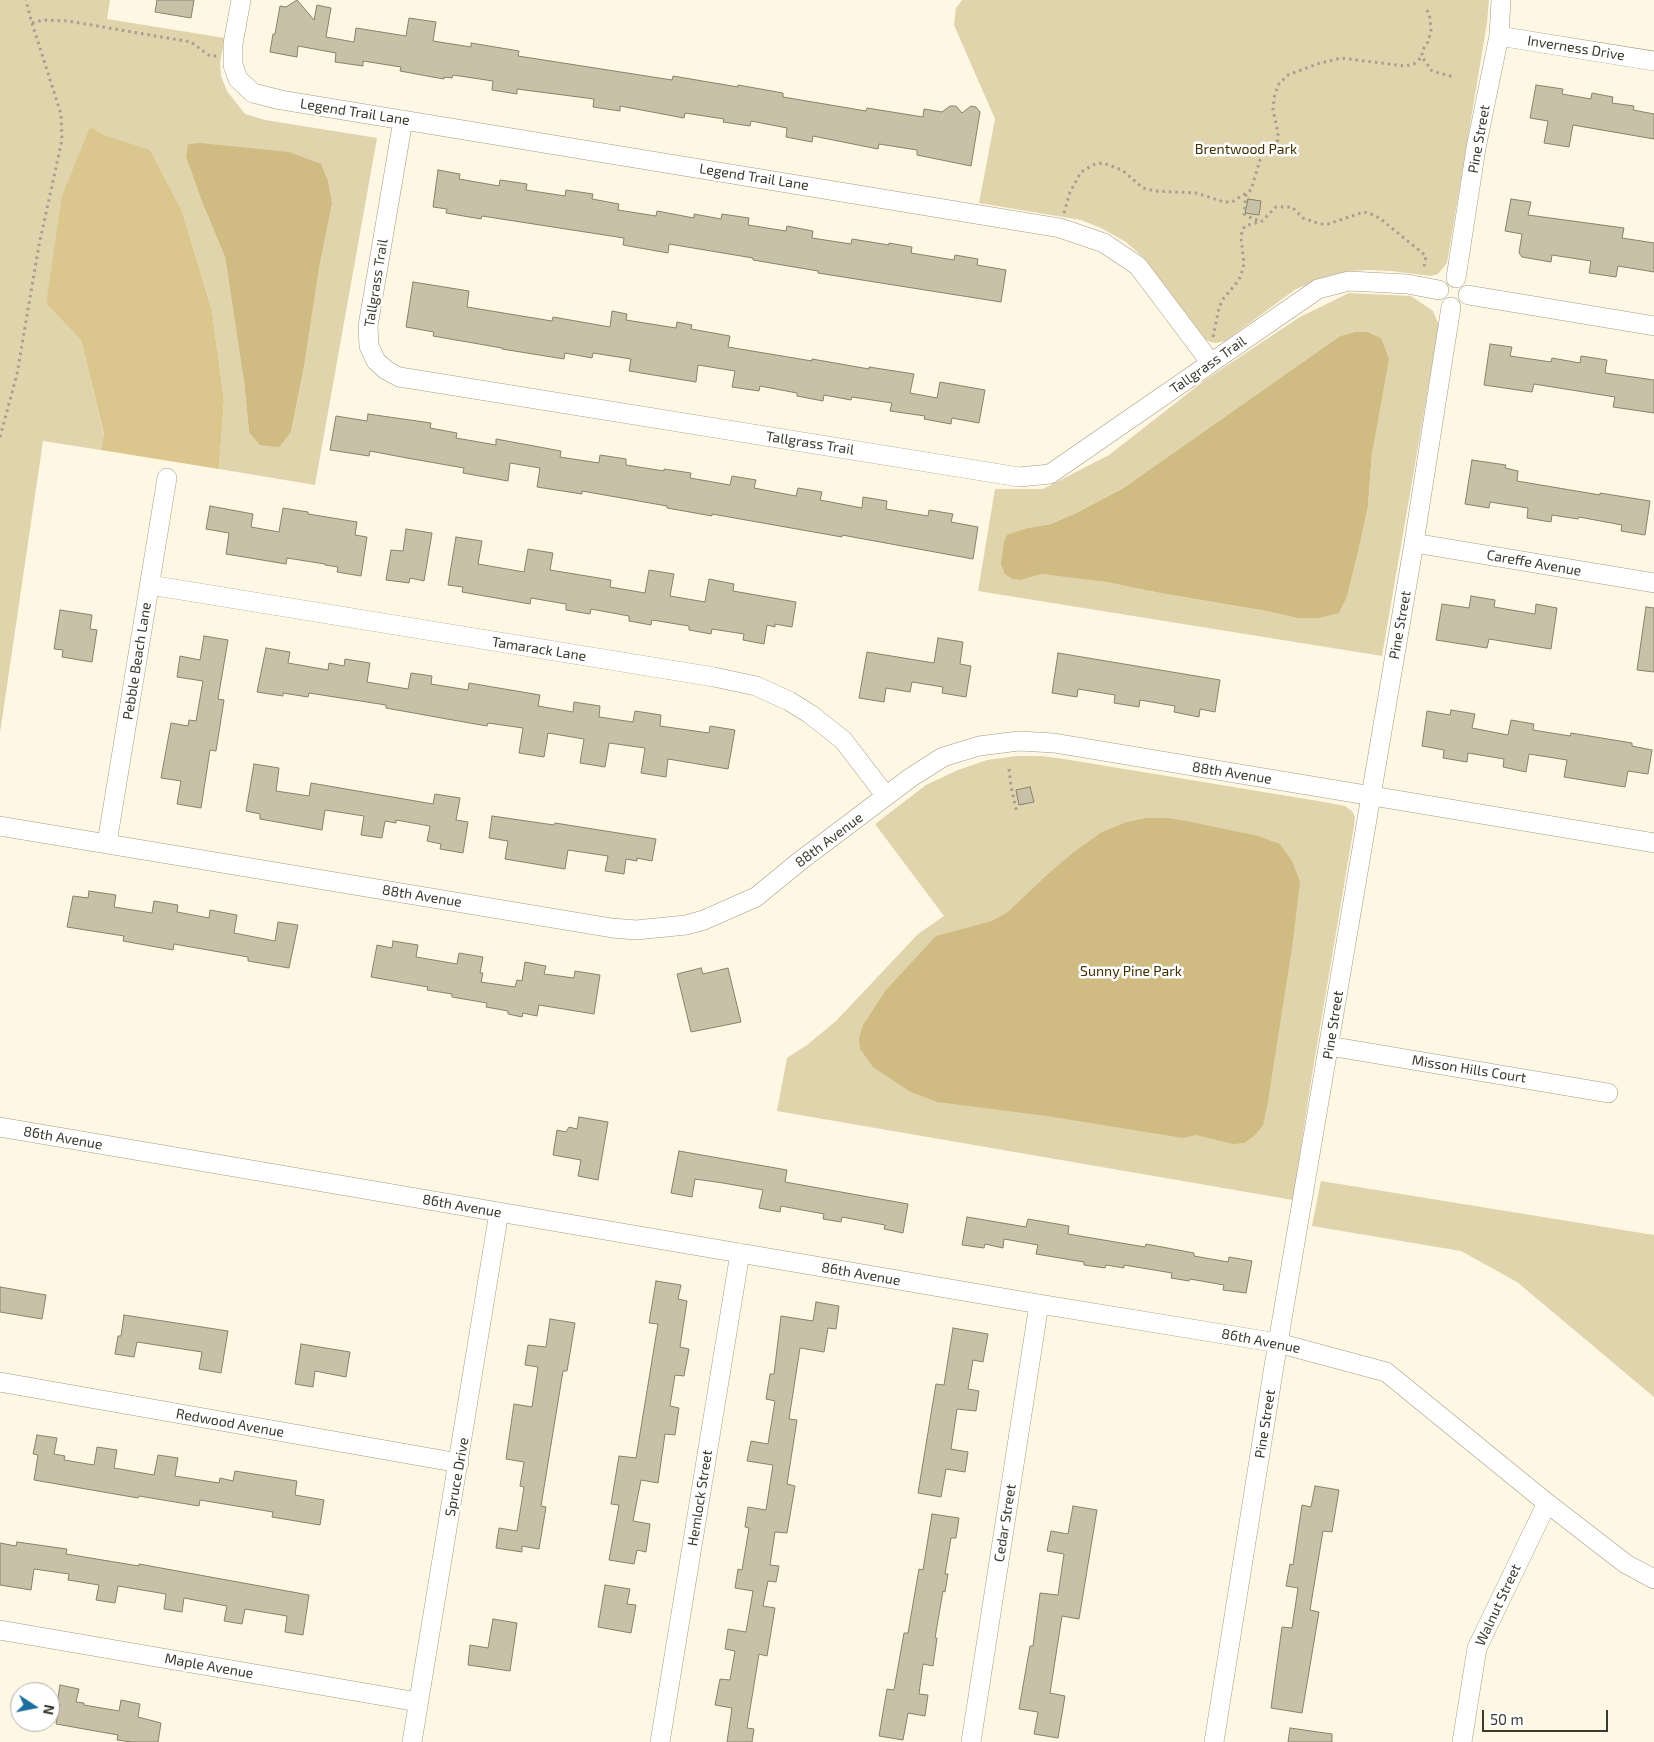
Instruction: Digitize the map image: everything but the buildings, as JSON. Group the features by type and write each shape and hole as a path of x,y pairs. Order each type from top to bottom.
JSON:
{"street":[{"path":"233,56 241,0"},
{"name":"Pine Street","path":"1456,278 1476,148 1499,36 1501,0"},
{"name":"Inverness Drive","path":"1499,36 1654,61"},
{"name":"Legend Trail Lane","path":"233,56 238,79 253,93 264,96 1060,228 1104,242 1138,266 1211,363"},
{"name":"Tallgrass Trail","path":"404,120 368,326 369,346 376,361 386,370 399,377 1020,477 1050,474 1318,289 1349,281 1407,284 1439,290"},
{"path":"1456,278 1466,285 1468,295 1460,306 1451,307 1443,303 1439,290 1444,281 1456,278"},
{"path":"1468,295 1654,326"},
{"name":"Pine Street","path":"1214,1742 1278,1343 1414,543 1451,307"},
{"name":"Pebble Beach Lane","path":"107,843 167,478"},
{"name":"Careffe Avenue","path":"1414,543 1654,584"},
{"name":"Tamarack Lane","path":"150,586 695,674 756,686 810,714 843,740 886,796"},
{"name":"88th Avenue","path":"0,826 612,928 636,930 686,925 704,920 756,897 800,861 910,778 943,757 979,746 1020,741 1054,743 1654,843"},
{"name":"Misson Hills Court","path":"1329,1046 1608,1093"},
{"name":"86th Avenue","path":"0,1127 1278,1343 1386,1372 1547,1503 1626,1564 1654,1579"},
{"name":"Spruce Drive","path":"412,1742 499,1212"},
{"name":"Hemlock Street","path":"660,1742 740,1253"},
{"name":"Cedar Street","path":"971,1742 1039,1304"},
{"name":"Redwood Avenue","path":"0,1382 459,1463"},
{"name":"Walnut Street","path":"1462,1742 1477,1648 1547,1503"},
{"name":"Maple Avenue","path":"0,1630 418,1702"}],"path":[{"path":"0,437 17,374 39,245 62,140 61,114 26,0"},
{"path":"1427,10 1431,30 1428,42 1422,51 1422,57 1432,71 1454,77"},
{"path":"32,23 43,20 68,21 191,42 210,56 233,56"},
{"path":"1060,228 1070,192 1081,172 1095,164 1103,163 1116,167 1127,173 1142,188 1155,191 1196,193 1224,202 1232,202 1246,194 1253,186 1260,160 1278,140 1273,110 1274,98 1278,85 1288,75 1317,64 1342,58 1405,66 1414,64 1422,57"},
{"path":"1246,194 1244,214 1262,221"},
{"path":"1211,363 1213,337 1219,308 1223,299 1240,280 1244,264 1242,232 1245,226 1262,221 1276,207 1292,207 1303,218 1320,224 1328,224 1364,212 1367,213 1382,220 1426,256 1424,267"},
{"path":"1009,770 1017,813"}],"green space":[{"path":"0,0 110,0 107,19 225,38 220,62 221,76 227,91 245,114 265,120 377,138 315,485 219,469 224,400 212,311 183,214 104,135 90,128 46,304 81,340 104,435 101,450 43,441 0,733","holes":["186,157 332,204 291,432 249,432 244,382 225,257"]},
{"name":"Brentwood Park","path":"962,0 1489,0 1487,23 1447,263 1438,274 1431,276 1369,270 1348,271 1329,276 1296,289 1225,341 1210,342 1205,339 1144,258 1126,242 1101,228 1081,220 979,203 995,119 954,25 956,8"},
{"path":"1349,293 1411,296 1433,311 1439,325 1382,656 978,591 995,489 1043,489 1109,455 1205,380 1300,317","holes":["1355,332 1368,332 1381,338 1368,506 1347,597 1339,613 1297,618 1106,582 1042,574 1021,580 1027,528 1051,524 1122,489 1340,336"]},
{"name":"Sunny Pine Park","path":"1017,756 1041,756 1064,759 1330,803 1345,806 1352,811 1355,817 1354,826 1293,1200 777,1111 787,1058 807,1045 836,1021 918,934 944,916 875,824 926,785 958,770 987,760"},
{"path":"1321,1181 1654,1235 1654,1397 1517,1282 1461,1251 1312,1226"}],"shaded area":[{"path":"90,127 104,135 150,150 183,214 212,311 224,400 219,469 101,450 104,434 81,340 46,304 62,196"},
{"path":"200,143 289,152 321,164 328,181 332,204 320,263 304,367 291,432 279,447 260,445 249,432 244,382 225,257 186,157 188,144"},
{"path":"1355,332 1368,332 1381,338 1389,359 1372,453 1368,506 1347,597 1339,613 1319,618 1297,618 1106,582 1042,574 1021,580 1012,579 1005,574 1001,564 1004,542 1007,535 1027,528 1051,524 1122,489 1340,336"},
{"path":"1147,818 1169,818 1186,821 1258,836 1280,844 1292,861 1300,882 1293,941 1268,1101 1263,1125 1255,1135 1244,1143 1233,1144 1196,1135 1183,1138 1047,1116 937,1102 909,1091 873,1067 860,1049 859,1038 863,1025 886,990 936,936 992,921 1008,912 1048,874 1102,832 1127,822"}]}
